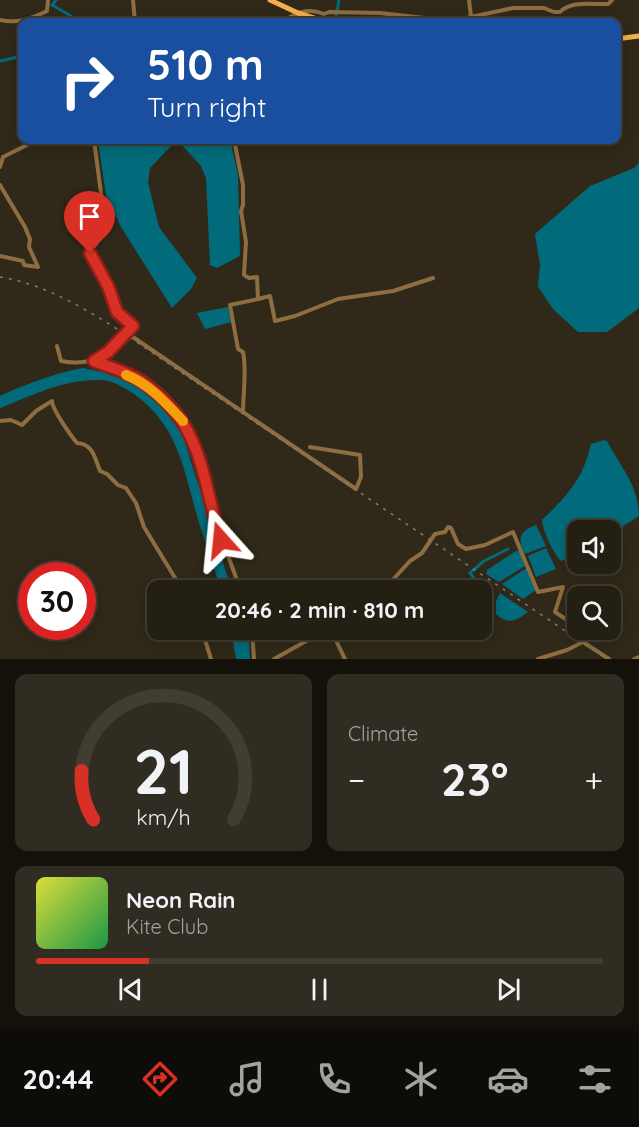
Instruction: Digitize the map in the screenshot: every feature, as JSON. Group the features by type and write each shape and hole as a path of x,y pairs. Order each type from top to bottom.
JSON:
{"main road":[{"path":"270,0 314,18"},
{"path":"621,38 639,36"}],"street":[{"path":"31,18 47,11 48,0"},
{"path":"133,0 135,18"},
{"path":"469,0 471,17"},
{"path":"466,18 513,8 544,8 560,12 563,8 574,5 608,4 612,0"},
{"path":"289,18 298,13 314,10 324,14 329,12 380,13 425,18"},
{"path":"0,20 18,22"},
{"path":"0,167 3,157 29,144"},
{"path":"57,346 61,361 94,361 108,352 133,326 117,312 108,286 90,253 99,239 91,205 102,201 95,144"},
{"path":"235,144 243,185 241,211 246,242 244,275 249,278 257,277 258,299"},
{"path":"0,185 25,227 30,239 29,246 38,267 24,266 23,261 0,256"},
{"path":"243,412 243,372 246,363 243,352 238,348 230,305 270,296 275,321 295,316 338,298 393,291 433,278"},
{"path":"127,333 356,489 361,477 360,455 310,447"},
{"path":"94,361 140,381 165,401 185,423 199,456 212,500 212,512 237,580"},
{"path":"0,420 10,420 22,425 36,411 52,401 52,406 67,427 69,434 77,443 85,443 91,449 100,471 107,474 118,485 126,488 136,503 144,527 176,580"},
{"path":"393,580 410,561 422,553 435,534 442,533 447,527 450,528 458,544 466,549 485,545 512,532 538,592 563,587 555,612 567,620"},
{"path":"205,640 211,659"},
{"path":"253,640 254,659"},
{"path":"274,659 308,640"},
{"path":"336,640 345,659"},
{"path":"538,659 584,642 609,659"},
{"path":"634,659 639,657"}],"water":[{"path":"99,144 173,144 150,168 148,182 159,227 197,278 191,289 172,308 121,227 106,196"},
{"path":"181,144 231,144 238,174 240,256 217,268 210,265 206,178 201,166"},
{"path":"639,163 639,308 607,332 578,332 553,309 538,287 540,265 535,234 590,186 634,168"},
{"path":"228,307 231,322 205,329 197,313"},
{"path":"83,368 133,381 157,401 181,430 229,580 217,580 179,453 171,437 150,407 134,394 110,381 87,380 61,385 0,408 0,396 62,373"},
{"path":"607,441 636,495 639,516 623,526 621,536 621,520 567,520 567,559 561,561 549,542 542,520 560,502 579,477 591,444"},
{"path":"536,525 546,546 525,554 520,540 521,536 526,530"},
{"path":"546,548 556,569 536,577 528,556"},
{"path":"519,551 525,566 499,582 486,574 487,570"},
{"path":"525,569 536,590 523,599 502,584"},
{"path":"500,593 528,612 520,618 504,620 496,614 496,601"},
{"path":"233,640 248,640 250,659 236,659"}],"waterway":[{"path":"56,0 52,5 72,18"},
{"path":"336,18 339,0"},
{"path":"0,61 18,57"},
{"path":"493,594 483,590 470,573 484,561 508,549"}],"railway":[{"path":"0,277 46,290 117,329 607,659"}],"slow traffic":[{"path":"126,375 140,381 165,401 183,421"}],"route":[{"path":"90,253 108,286 117,312 133,326 108,352 94,361 140,381 165,401 185,423 199,456 221,540"}]}
